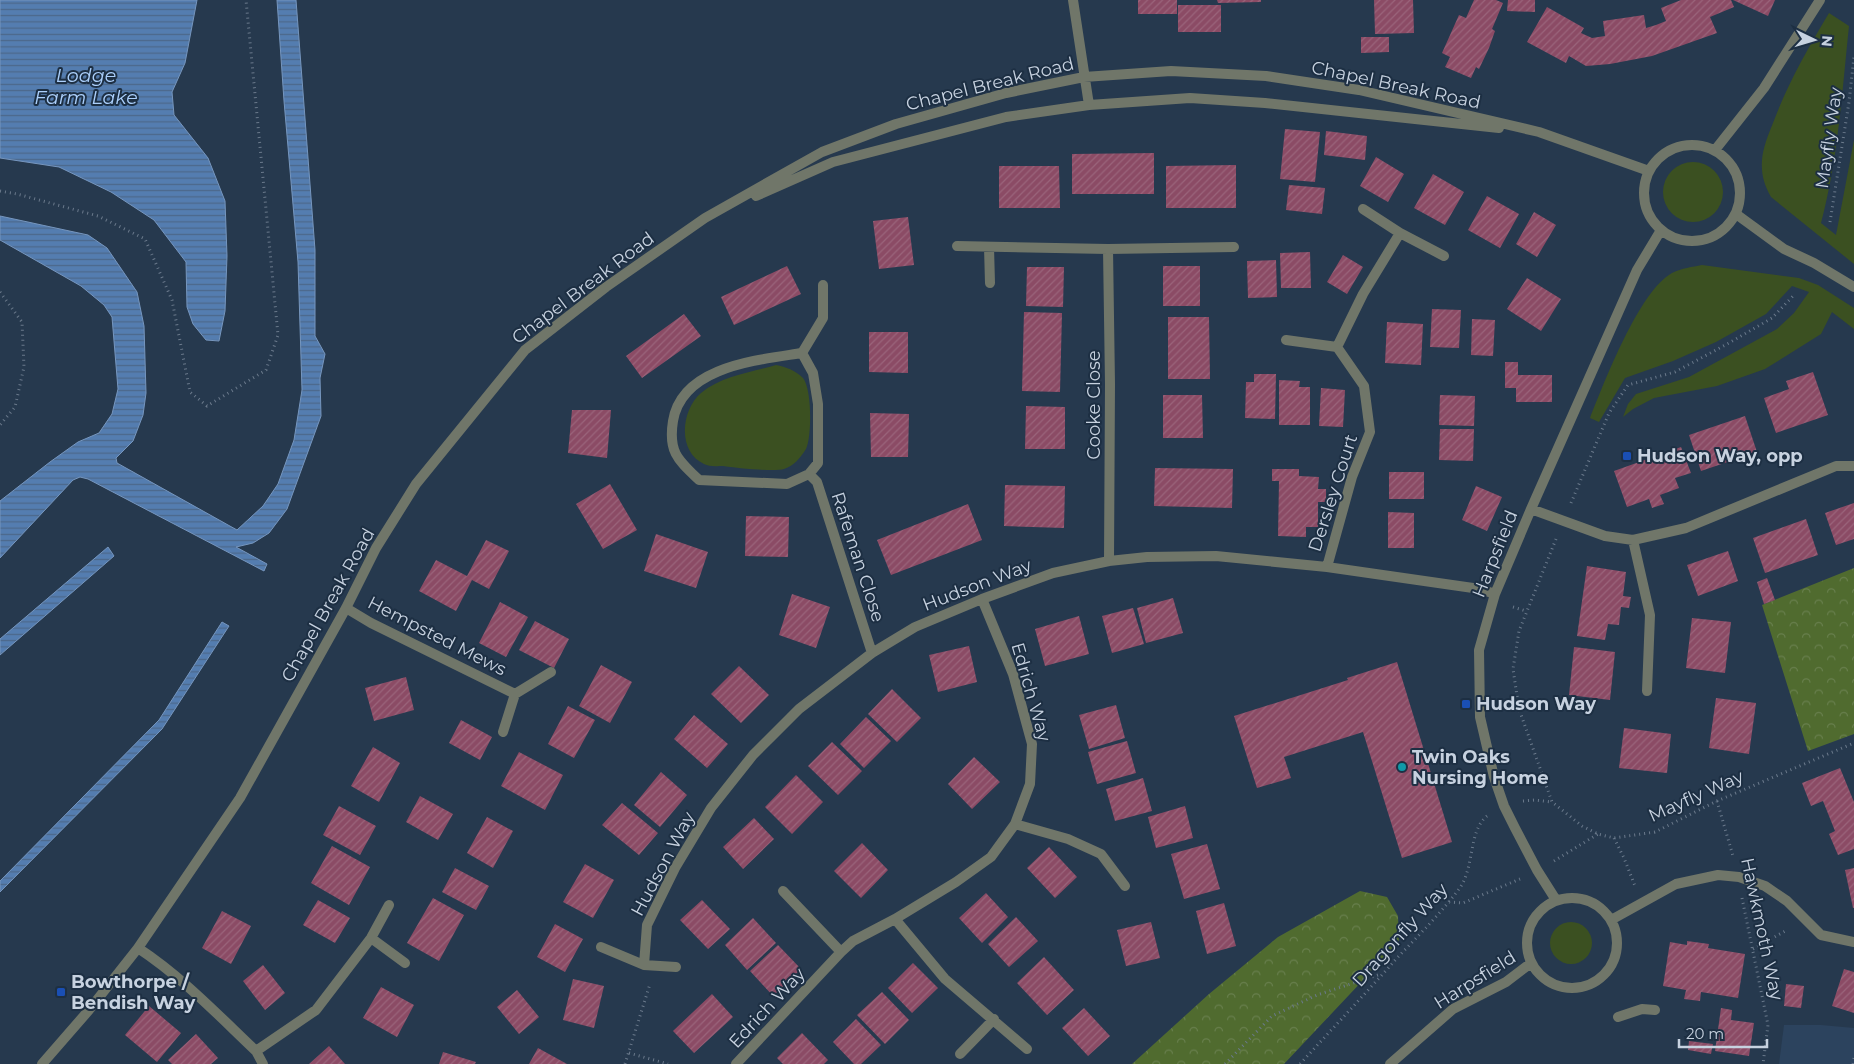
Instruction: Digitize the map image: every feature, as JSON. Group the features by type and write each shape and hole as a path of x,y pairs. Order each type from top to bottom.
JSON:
{"street":[{"path":"1074,0 1089,105"},
{"path":"1715,150 1764,88 1820,0"},
{"name":"Chapel Break Road","path":"42,1064 89,1010 138,948 240,798 346,608 376,548 416,484 525,350 606,287 704,218 822,152 896,124 1006,93 1084,77 1171,71 1266,76 1359,90 1540,132 1649,171"},
{"name":"Chapel Break Road","path":"704,218 833,162 1006,117 1089,105 1190,98 1264,103 1540,132"},
{"path":"1699,145 1715,150 1730,162 1739,181 1740,196 1736,214 1721,232 1700,241 1676,239 1661,230 1650,218 1644,196 1649,171 1661,156 1677,147 1699,145"},
{"path":"1363,209 1400,233 1444,256"},
{"path":"1736,214 1784,248 1854,287"},
{"name":"Harpsfield","path":"1611,920 1617,940 1614,960 1605,973 1590,985 1577,988 1563,988 1550,983 1539,975 1531,964 1527,939 1530,926 1536,915 1556,900 1537,870 1504,806 1494,777 1480,717 1479,650 1495,594 1531,509 1636,270 1661,230"},
{"path":"1286,340 1337,347 1363,294 1400,233"},
{"path":"957,246 1108,249 1234,247"},
{"path":"989,248 990,283"},
{"name":"Cooke Close","path":"1108,249 1110,384 1108,561"},
{"path":"802,353 813,373 818,404 818,463 809,474 787,484 699,480 678,460 671,437 675,409 692,387 714,373 743,363 802,353 823,318 822,285"},
{"name":"Dersley Court","path":"1327,567 1352,477 1370,432 1364,386 1337,347"},
{"path":"1531,509 1605,536 1634,540 1686,528 1836,466 1854,466"},
{"name":"Rafeman Close","path":"809,474 817,482 872,653"},
{"path":"1634,540 1650,615 1647,691"},
{"name":"Hudson Way","path":"644,965 647,925 674,868 711,808 753,756 799,709 872,653 915,627 982,599 1053,573 1108,561 1147,558 1216,556 1327,567 1480,589 1495,594"},
{"name":"Edrich Way","path":"736,1064 853,941 895,919 956,882 991,857 1014,824 1030,784 1032,744 1012,674 982,599"},
{"name":"Hempsted Mews","path":"346,608 371,623 515,694"},
{"name":"Hempsted Mews","path":"504,732 515,694 551,672"},
{"path":"1014,824 1068,839 1101,854 1125,886"},
{"path":"1556,900 1577,898 1587,900 1601,908 1611,920 1676,884 1718,875 1739,877 1765,886 1787,901 1821,935 1854,942"},
{"path":"783,892 841,952"},
{"path":"256,1051 316,1010 370,938 390,905"},
{"path":"895,919 945,979 1027,1049"},
{"path":"370,938 405,964"},
{"path":"601,947 644,965 676,967"},
{"path":"138,948 172,973 256,1051 263,1064"},
{"name":"Harpsfield","path":"1390,1064 1453,1009 1506,982 1531,964"},
{"path":"1618,1017 1642,1009 1656,1010"},
{"path":"960,1054 994,1019"}],"path":[{"path":"0,192 17,194 98,216 145,239 172,300 190,392 207,406 266,370 278,335 246,0"},
{"name":"Mayfly Way","path":"1830,222 1850,102 1854,57"},
{"path":"0,292 22,322 24,367 15,408 0,425"},
{"name":"Mayfly Way","path":"1552,802 1582,826 1598,834 1614,838 1655,832 1717,801 1854,743"},
{"name":"Dragonfly Way","path":"1300,1064 1461,888 1467,872 1477,830 1482,820 1491,813 1517,801 1535,800 1552,802"},
{"name":"Hawkmoth Way","path":"1717,801 1739,877 1768,1025 1763,1064"},
{"path":"1559,858 1598,834"},
{"path":"1614,838 1624,858 1641,903"},
{"path":"1448,902 1463,903 1512,884"},
{"path":"1753,949 1805,920"},
{"path":"625,1064 651,983 644,965"},
{"path":"1225,1064 1272,1016 1317,995 1384,974"},
{"path":"629,1053 668,1064"},
{"path":"1853,1064 1854,1058"}],"shaded area":[{"path":"1784,1025 1821,1025 1854,1028 1854,1064 1779,1064"}],"green space":[{"path":"1829,13 1849,26 1832,175 1821,223 1836,235 1854,140 1854,264 1771,197 1765,184 1762,170 1765,146 1779,108 1798,67"},
{"path":"1687,162 1699,162 1715,170 1721,180 1723,192 1721,204 1715,214 1699,222 1687,222 1671,214 1663,198 1663,186 1671,170"},
{"path":"1702,265 1799,278 1818,285 1854,308 1854,329 1832,312 1821,334 1765,369 1717,386 1654,398 1633,409 1623,417 1628,404 1636,394 1689,377 1777,329 1794,313 1809,292 1792,286 1766,314 1716,342 1673,361 1625,378 1599,422 1590,418 1613,361 1647,298 1672,273"},
{"path":"776,365 790,369 800,375 806,384 808,392 810,413 808,443 799,458 788,468 772,470 708,466 695,458 689,450 685,430 689,410 694,400 718,382"},
{"path":"1854,568 1854,734 1808,751 1762,605"},
{"path":"1360,891 1387,897 1398,916 1399,942 1284,1064 1132,1064 1209,994 1278,937"},
{"path":"1575,922 1583,925 1589,931 1592,943 1589,955 1583,961 1567,964 1559,961 1553,955 1550,939 1553,931 1559,925"}],"water":[{"name":"Lodge Farm Lake","path":"0,0 197,0 185,63 172,92 174,115 208,158 225,201 227,256 225,311 219,341 206,340 193,324 187,307 186,262 154,220 111,192 59,167 0,158"},
{"path":"277,0 296,0 315,250 315,336 325,354 320,378 321,416 287,509 269,533 253,543 236,547 267,564 264,571 88,479 80,477 73,480 0,558 0,501 78,442 99,433 112,414 118,389 112,317 104,305 81,286 0,240 0,216 88,235 107,248 137,292 144,326 146,393 143,415 133,441 116,458 117,463 237,530 263,506 278,484 294,440 302,390 298,262"},
{"path":"108,547 114,556 0,655 0,639"},
{"path":"222,622 229,626 162,729 0,892 0,881 159,720"}],"building":[{"path":"1138,0 1177,0 1177,14 1138,14"},
{"path":"1217,0 1261,0 1261,2 1218,3"},
{"path":"1374,0 1413,0 1414,33 1375,34"},
{"path":"1474,0 1496,0 1503,3 1492,29 1495,31 1489,48 1479,69 1476,67 1471,78 1445,67 1450,57 1442,53 1459,15 1466,18"},
{"path":"1508,0 1535,0 1535,12 1507,11"},
{"path":"1681,0 1731,0 1734,7 1710,17 1717,33 1652,56 1610,64 1586,66 1569,56 1566,63 1527,42 1547,7 1584,28 1581,33 1592,38 1605,36 1603,21 1644,15 1646,28 1666,21 1661,8"},
{"path":"1733,0 1775,0 1768,16"},
{"path":"1178,5 1221,5 1221,32 1178,32"},
{"path":"1361,37 1389,37 1389,52 1361,53"},
{"path":"1285,129 1320,132 1315,182 1280,179"},
{"path":"1326,131 1367,136 1365,160 1324,155"},
{"path":"1154,153 1154,194 1072,194 1072,154"},
{"path":"1376,157 1404,174 1388,202 1360,186"},
{"path":"1236,165 1236,208 1166,208 1166,166"},
{"path":"999,166 1059,166 1060,208 999,208"},
{"path":"1433,174 1464,192 1445,225 1414,208"},
{"path":"1289,185 1325,188 1322,214 1286,210"},
{"path":"1487,196 1519,214 1500,248 1468,230"},
{"path":"1534,212 1556,225 1537,257 1516,244"},
{"path":"908,217 914,265 879,269 873,221"},
{"path":"1310,252 1311,288 1281,288 1280,253"},
{"path":"1343,255 1363,267 1347,294 1327,282"},
{"path":"1276,260 1277,297 1248,298 1247,261"},
{"path":"787,266 801,294 734,325 721,297"},
{"path":"1163,266 1200,266 1200,306 1163,306"},
{"path":"1027,267 1064,267 1063,307 1026,306"},
{"path":"1527,278 1561,299 1541,331 1507,309"},
{"path":"1432,309 1461,310 1459,348 1430,347"},
{"path":"1024,312 1062,313 1060,392 1022,391"},
{"path":"684,314 701,336 642,378 626,356"},
{"path":"1168,317 1209,317 1210,379 1168,379"},
{"path":"1472,319 1495,320 1493,356 1471,355"},
{"path":"1387,322 1423,324 1421,365 1385,363"},
{"path":"869,332 908,332 908,373 869,372"},
{"path":"1505,362 1518,362 1518,375 1552,375 1552,402 1516,402 1516,388 1505,388"},
{"path":"1813,372 1828,415 1776,433 1764,398 1789,389 1786,381"},
{"path":"1254,374 1276,374 1275,419 1245,418 1246,382 1254,382"},
{"path":"1279,380 1300,381 1299,387 1310,387 1310,425 1279,425"},
{"path":"1321,388 1345,390 1343,427 1319,426"},
{"path":"1163,395 1202,395 1203,438 1163,438"},
{"path":"1440,395 1475,396 1474,426 1439,425"},
{"path":"1026,406 1065,407 1065,449 1025,449"},
{"path":"572,410 611,410 607,458 568,453"},
{"path":"870,413 909,414 908,457 871,457"},
{"path":"1745,416 1757,452 1701,471 1689,435"},
{"path":"1440,429 1474,429 1473,461 1439,460"},
{"path":"1681,447 1691,473 1675,478 1679,488 1660,495 1664,504 1652,508 1649,499 1627,507 1614,471"},
{"path":"1155,468 1233,469 1232,508 1154,506"},
{"path":"1272,469 1299,469 1299,476 1319,477 1318,489 1326,489 1326,502 1318,502 1318,527 1306,527 1306,537 1278,536 1279,481 1272,481"},
{"path":"1389,472 1424,472 1424,499 1389,499"},
{"path":"610,484 637,530 603,549 576,504"},
{"path":"1005,485 1065,486 1064,528 1004,526"},
{"path":"1476,486 1502,497 1487,531 1462,520"},
{"path":"1854,503 1854,539 1836,545 1825,513"},
{"path":"968,504 982,540 891,575 877,540"},
{"path":"1388,512 1414,513 1414,548 1388,548"},
{"path":"746,516 789,517 788,557 745,556"},
{"path":"1806,519 1818,555 1765,573 1753,538"},
{"path":"656,534 708,552 696,588 644,571"},
{"path":"486,540 509,551 489,589 472,580 456,611 419,591 436,560 467,576"},
{"path":"1728,551 1738,581 1698,596 1687,565"},
{"path":"1587,566 1626,572 1623,596 1631,597 1629,608 1621,607 1619,625 1608,624 1605,640 1577,636"},
{"path":"1767,578 1775,600 1764,604 1757,582"},
{"path":"792,594 830,607 816,648 779,635"},
{"path":"1173,598 1183,633 1146,643 1137,608"},
{"path":"500,602 528,617 506,657 479,643"},
{"path":"1133,608 1144,644 1112,653 1102,616"},
{"path":"1079,616 1089,654 1045,666 1035,629"},
{"path":"1692,618 1731,622 1725,673 1686,668"},
{"path":"535,621 569,639 554,668 519,650"},
{"path":"969,646 977,682 938,692 929,655"},
{"path":"1574,647 1615,652 1610,700 1569,695"},
{"name":"Twin Oaks Nursing Home","path":"1397,662 1452,842 1402,858 1363,732 1284,757 1291,778 1257,788 1234,716 1348,680 1347,678"},
{"path":"601,665 632,682 610,723 579,706"},
{"path":"739,666 769,695 741,723 711,694"},
{"path":"406,677 414,710 374,721 365,688"},
{"path":"892,689 921,718 897,742 868,714"},
{"path":"1716,698 1756,703 1749,754 1709,748"},
{"path":"1116,705 1125,738 1089,749 1079,715"},
{"path":"568,706 595,720 574,758 548,744"},
{"path":"694,715 728,744 707,768 674,739"},
{"path":"866,717 891,741 864,768 840,744"},
{"path":"461,720 492,737 480,760 449,743"},
{"path":"1624,728 1671,734 1667,773 1619,768"},
{"path":"1127,741 1136,773 1097,784 1088,752"},
{"path":"832,742 862,771 838,795 808,766"},
{"path":"373,747 400,763 379,802 351,786"},
{"path":"519,752 563,775 545,810 501,786"},
{"path":"974,757 1000,782 972,809 948,784"},
{"path":"1840,768 1854,802 1854,849 1838,855 1829,834 1835,831 1823,801 1811,806 1802,783"},
{"path":"661,772 687,795 660,827 634,805"},
{"path":"796,775 823,802 792,834 765,807"},
{"path":"1143,778 1152,811 1115,821 1106,789"},
{"path":"420,796 453,814 438,840 406,822"},
{"path":"622,803 658,833 639,855 602,825"},
{"path":"339,806 376,826 360,855 323,835"},
{"path":"1185,806 1193,838 1156,848 1148,817"},
{"path":"487,817 513,831 493,868 467,853"},
{"path":"754,818 774,839 743,869 723,847"},
{"path":"862,843 888,870 861,898 834,871"},
{"path":"1207,844 1220,889 1184,899 1171,854"},
{"path":"332,846 370,867 349,905 311,883"},
{"path":"1049,847 1077,877 1055,898 1027,868"},
{"path":"585,864 614,880 593,918 563,902"},
{"path":"455,868 489,886 476,910 442,892"},
{"path":"1854,868 1854,908 1853,908 1845,870"},
{"path":"986,893 1008,917 982,943 959,918"},
{"path":"433,898 464,915 439,961 407,943"},
{"path":"318,900 350,918 335,943 303,925"},
{"path":"702,900 730,929 708,949 680,920"},
{"path":"1224,903 1236,946 1207,954 1196,911"},
{"path":"222,911 251,926 231,964 202,948"},
{"path":"1016,917 1038,941 1009,967 988,944"},
{"path":"753,918 776,943 747,970 725,945"},
{"path":"1151,922 1160,958 1126,966 1117,930"},
{"path":"555,924 583,939 565,972 537,957"},
{"path":"1687,941 1709,944 1708,948 1745,954 1738,998 1701,992 1700,1001 1684,999 1686,990 1663,986 1670,942 1687,945"},
{"path":"778,945 801,969 773,996 750,971"},
{"path":"1044,957 1074,990 1047,1015 1017,983"},
{"path":"913,963 938,988 912,1013 888,988"},
{"path":"263,965 285,993 265,1010 243,981"},
{"path":"1844,969 1854,972 1854,1013 1832,1006"},
{"path":"573,979 604,986 594,1028 563,1020"},
{"path":"1786,984 1804,986 1801,1008 1784,1006"},
{"path":"381,987 414,1005 397,1037 363,1018"},
{"path":"517,990 539,1017 519,1034 497,1007"},
{"path":"882,992 909,1020 885,1044 857,1015"},
{"path":"712,994 733,1017 694,1053 673,1031"},
{"path":"149,1006 181,1033 157,1062 125,1035"},
{"path":"1084,1008 1110,1036 1088,1056 1062,1028"},
{"path":"1721,1008 1732,1010 1731,1020 1754,1023 1749,1056 1715,1051"},
{"path":"856,1019 881,1045 861,1064 854,1064 833,1042"},
{"path":"802,1033 828,1060 824,1064 783,1064 777,1058"},
{"path":"196,1034 218,1058 211,1064 172,1064 168,1060"},
{"path":"1689,1041 1713,1044 1711,1054 1688,1050"},
{"path":"329,1046 345,1064 309,1064"},
{"path":"538,1048 567,1064 529,1064"},
{"path":"443,1052 476,1062 475,1064 439,1064"}],"place":[{"name":"Hudson Way, opp","path":"1627,456"},
{"name":"Hudson Way","path":"1466,704"},
{"name":"Twin Oaks Nursing Home","path":"1402,767"},
{"name":"Bowthorpe / Bendish Way","path":"61,992"}]}
